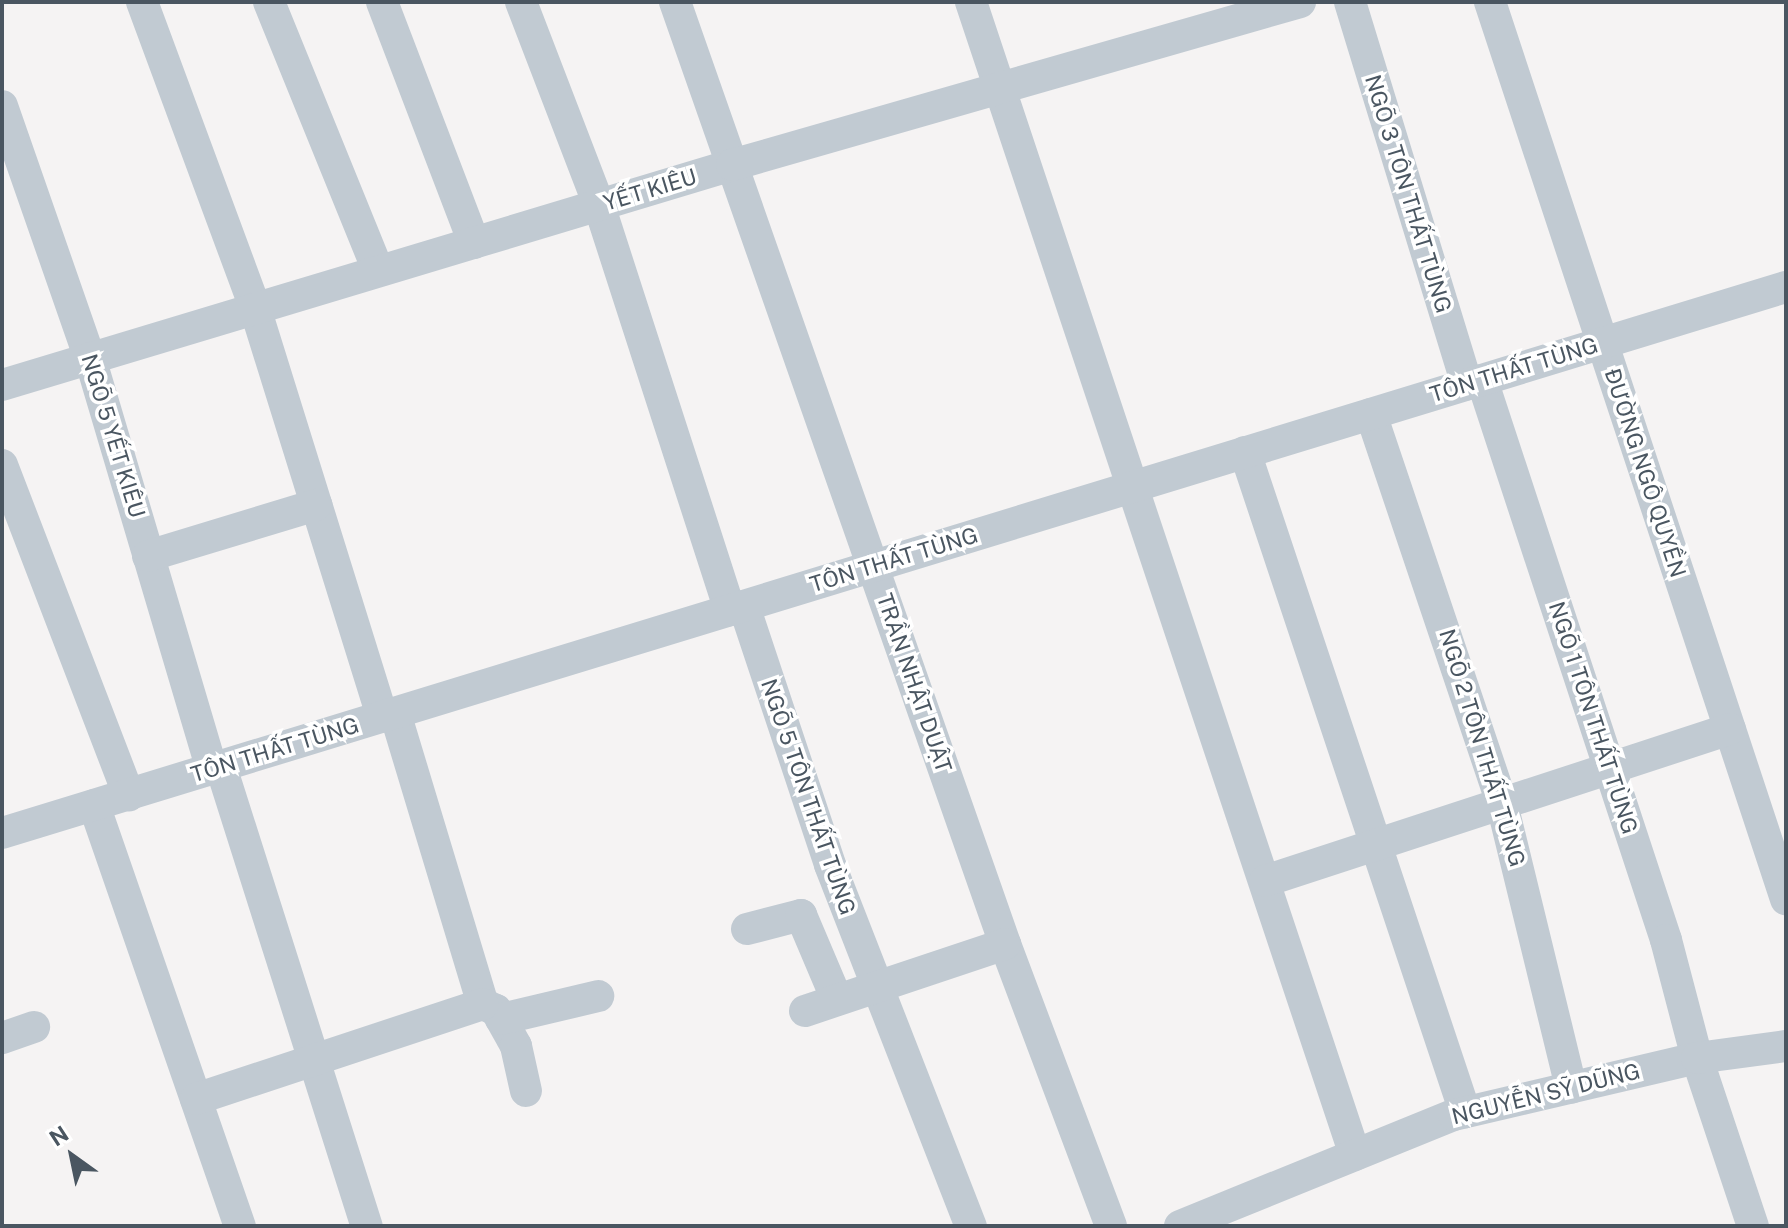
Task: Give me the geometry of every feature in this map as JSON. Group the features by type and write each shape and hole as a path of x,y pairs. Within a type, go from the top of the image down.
{"street":[{"path":"142,2 255,308 316,505 492,1011 516,1046 526,1091"},
{"path":"269,2 378,271"},
{"path":"382,2 474,243"},
{"name":"NGÕ 5 TÔN THẤT TÙNG","path":"521,2 599,205 737,608 876,987 971,1226"},
{"name":"TRẦN NHẬT DUẬT","path":"675,2 1005,944 1111,1226"},
{"path":"971,2 1135,486 1355,1155"},
{"name":"YẾT KIÊU","path":"2,385 732,165 1300,2"},
{"name":"NGÕ 3 TÔN THẤT TÙNG","path":"1350,2 1474,382"},
{"name":"ĐƯỜNG NGÔ QUYỀN","path":"1490,2 1786,899"},
{"name":"NGÕ 5 YẾT KIÊU","path":"2,106 90,358 148,556 367,1226"},
{"name":"TÔN THẤT TÙNG","path":"2,833 1786,287"},
{"name":"NGÕ 1 TÔN THẤT TÙNG","path":"1474,382 1666,940 1697,1058"},
{"name":"NGÕ 2 TÔN THẤT TÙNG","path":"1371,414 1502,804 1571,1088"},
{"path":"1245,452 1465,1112"},
{"path":"2,465 129,795"},
{"path":"148,556 316,505"},
{"path":"1265,881 1730,729"},
{"path":"94,805 240,1226"},
{"path":"747,929 801,915 837,1000"},
{"path":"805,1011 1005,944"},
{"path":"196,1099 314,1061 492,1011 598,996"},
{"path":"2,1038 34,1027"},
{"name":"NGUYỄN SỸ DŨNG","path":"1180,1226 1465,1112 1697,1058 1786,1046"},
{"path":"1697,1058 1753,1226"}]}
